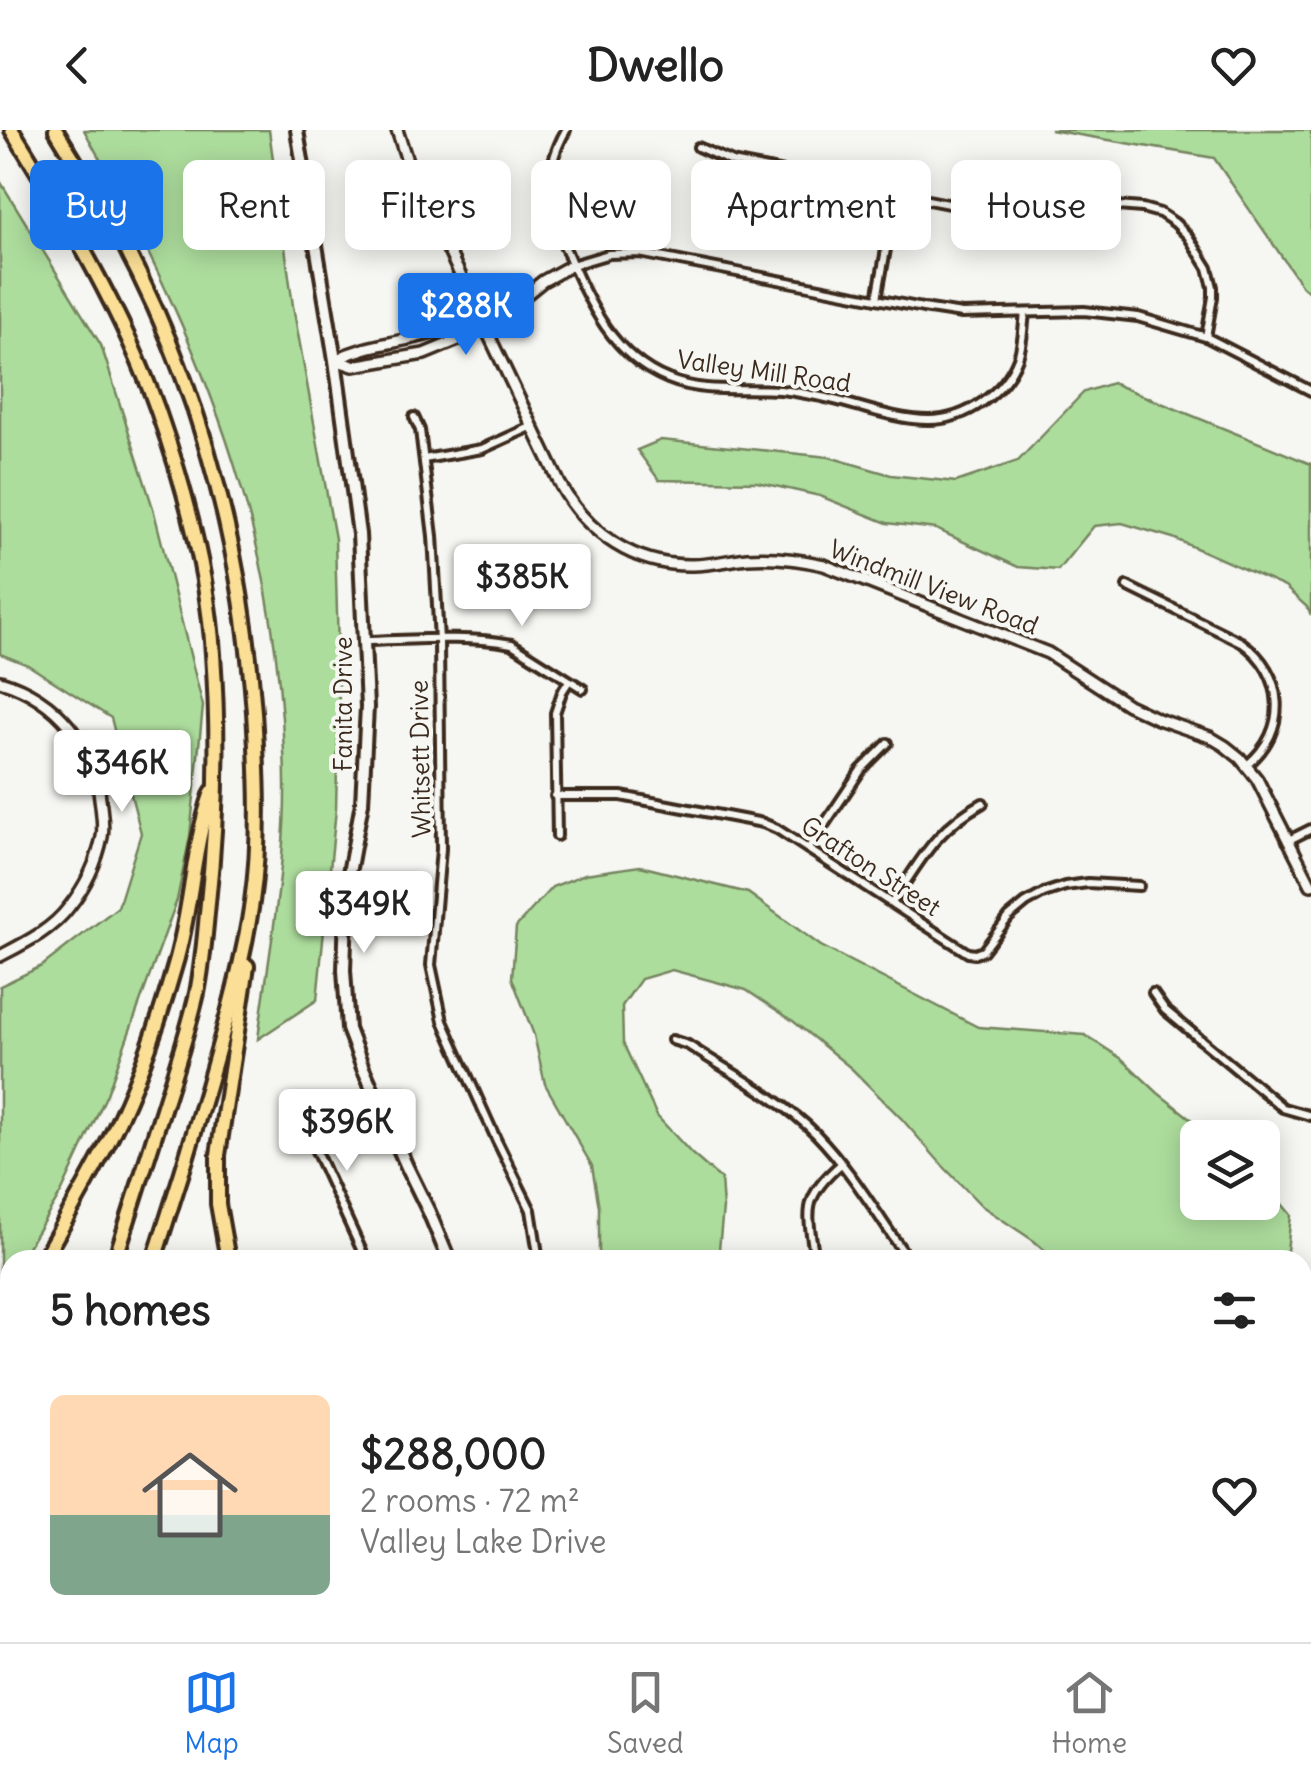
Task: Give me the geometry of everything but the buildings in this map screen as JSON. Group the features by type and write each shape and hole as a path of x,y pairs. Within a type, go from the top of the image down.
{"highway":[{"path":"12,130 94,270 158,410 201,568 213,651 217,776 213,862 197,991 118,1250"},
{"path":"56,130 122,241 191,398 216,476 234,553 250,655 256,749 256,868 245,988 218,1155 218,1204 226,1250"},
{"path":"49,1250 104,1150 160,1016 190,902 205,810 217,776"},
{"path":"160,1250 233,1000 252,904"}],"main road":[{"name":"Fanita Drive","path":"297,130 359,534 367,707 362,802 347,884 344,970 348,1028 362,1068 445,1250"}],"street":[{"name":"Windmill View Road","path":"397,130 410,170 573,506 599,533 631,553 679,565 767,558 824,565 1048,652 1128,706 1210,738 1232,751 1258,780 1311,885"},
{"name":"Valley Mill Road","path":"566,130 551,166 551,217 610,336 626,354 658,375 707,389 781,390 902,416 928,420 949,417 970,409 1001,386 1018,360 1025,313"},
{"path":"698,147 727,160"},
{"path":"931,201 964,207 1093,204 1160,213 1188,236 1208,268 1214,297 1206,337"},
{"path":"877,299 886,250"},
{"path":"335,360 353,366 424,354 470,336 543,281 572,265 609,254 648,254 962,314 1121,314 1206,337 1311,390"},
{"path":"335,360 356,349 462,324 484,323"},
{"name":"Whitsett Drive","path":"414,417 420,430 433,536 439,640 441,848 431,965 443,1021 531,1210 537,1250"},
{"path":"424,459 482,450 533,426"},
{"path":"1127,586 1241,642 1267,668 1276,694 1276,721 1266,746 1247,765"},
{"path":"364,641 512,644 584,689"},
{"path":"557,836 554,713 570,680"},
{"path":"0,681 34,694 59,713 90,756 100,792 102,836 85,884 68,909 38,935 0,956"},
{"path":"808,849 861,770 888,743"},
{"name":"Grafton Street","path":"555,796 621,796 764,824 974,954 983,950 1017,910 1044,893 1088,884 1138,886"},
{"path":"892,903 944,829 982,803"},
{"path":"1287,840 1311,830"},
{"path":"1153,993 1165,1010 1283,1108 1311,1116"},
{"path":"672,1040 688,1045 791,1112 816,1134 902,1250"},
{"path":"292,1116 305,1126 361,1250"},
{"path":"813,1250 810,1208 820,1184 840,1164"}],"green space":[{"path":"84,130 269,130 273,160 183,160 183,250 285,250 335,539 339,687 336,809 317,1000 258,1039 278,896 285,788 279,685 264,583 226,437 147,250 163,250 163,160 100,160"},
{"path":"1050,130 1311,130 1311,294 1214,158"},
{"path":"0,181 30,230 30,250 42,250 101,345 153,508 203,706 190,836 177,900 107,1094 61,1193 26,1250 0,1250 0,986 42,966 118,907 141,833 111,718 28,665 0,654"},
{"path":"1112,383 1311,464 1311,615 1285,587 1173,538 1122,523 1094,526 1058,570 1018,567 936,529 887,523 820,496 757,482 659,480 637,450 661,440 829,457 891,475 956,482 1018,461 1084,392"},
{"path":"640,866 748,893 821,946 978,1027 1085,1035 1122,1059 1192,1120 1180,1120 1180,1220 1280,1220 1280,1202 1291,1215 1287,1250 1044,1250 982,1206 852,1069 793,1021 746,990 672,970 641,979 622,1006 623,1043 657,1116 721,1179 719,1250 599,1250 599,1207 592,1166 545,1084 534,1035 512,978 516,927 552,887 585,874"}]}
